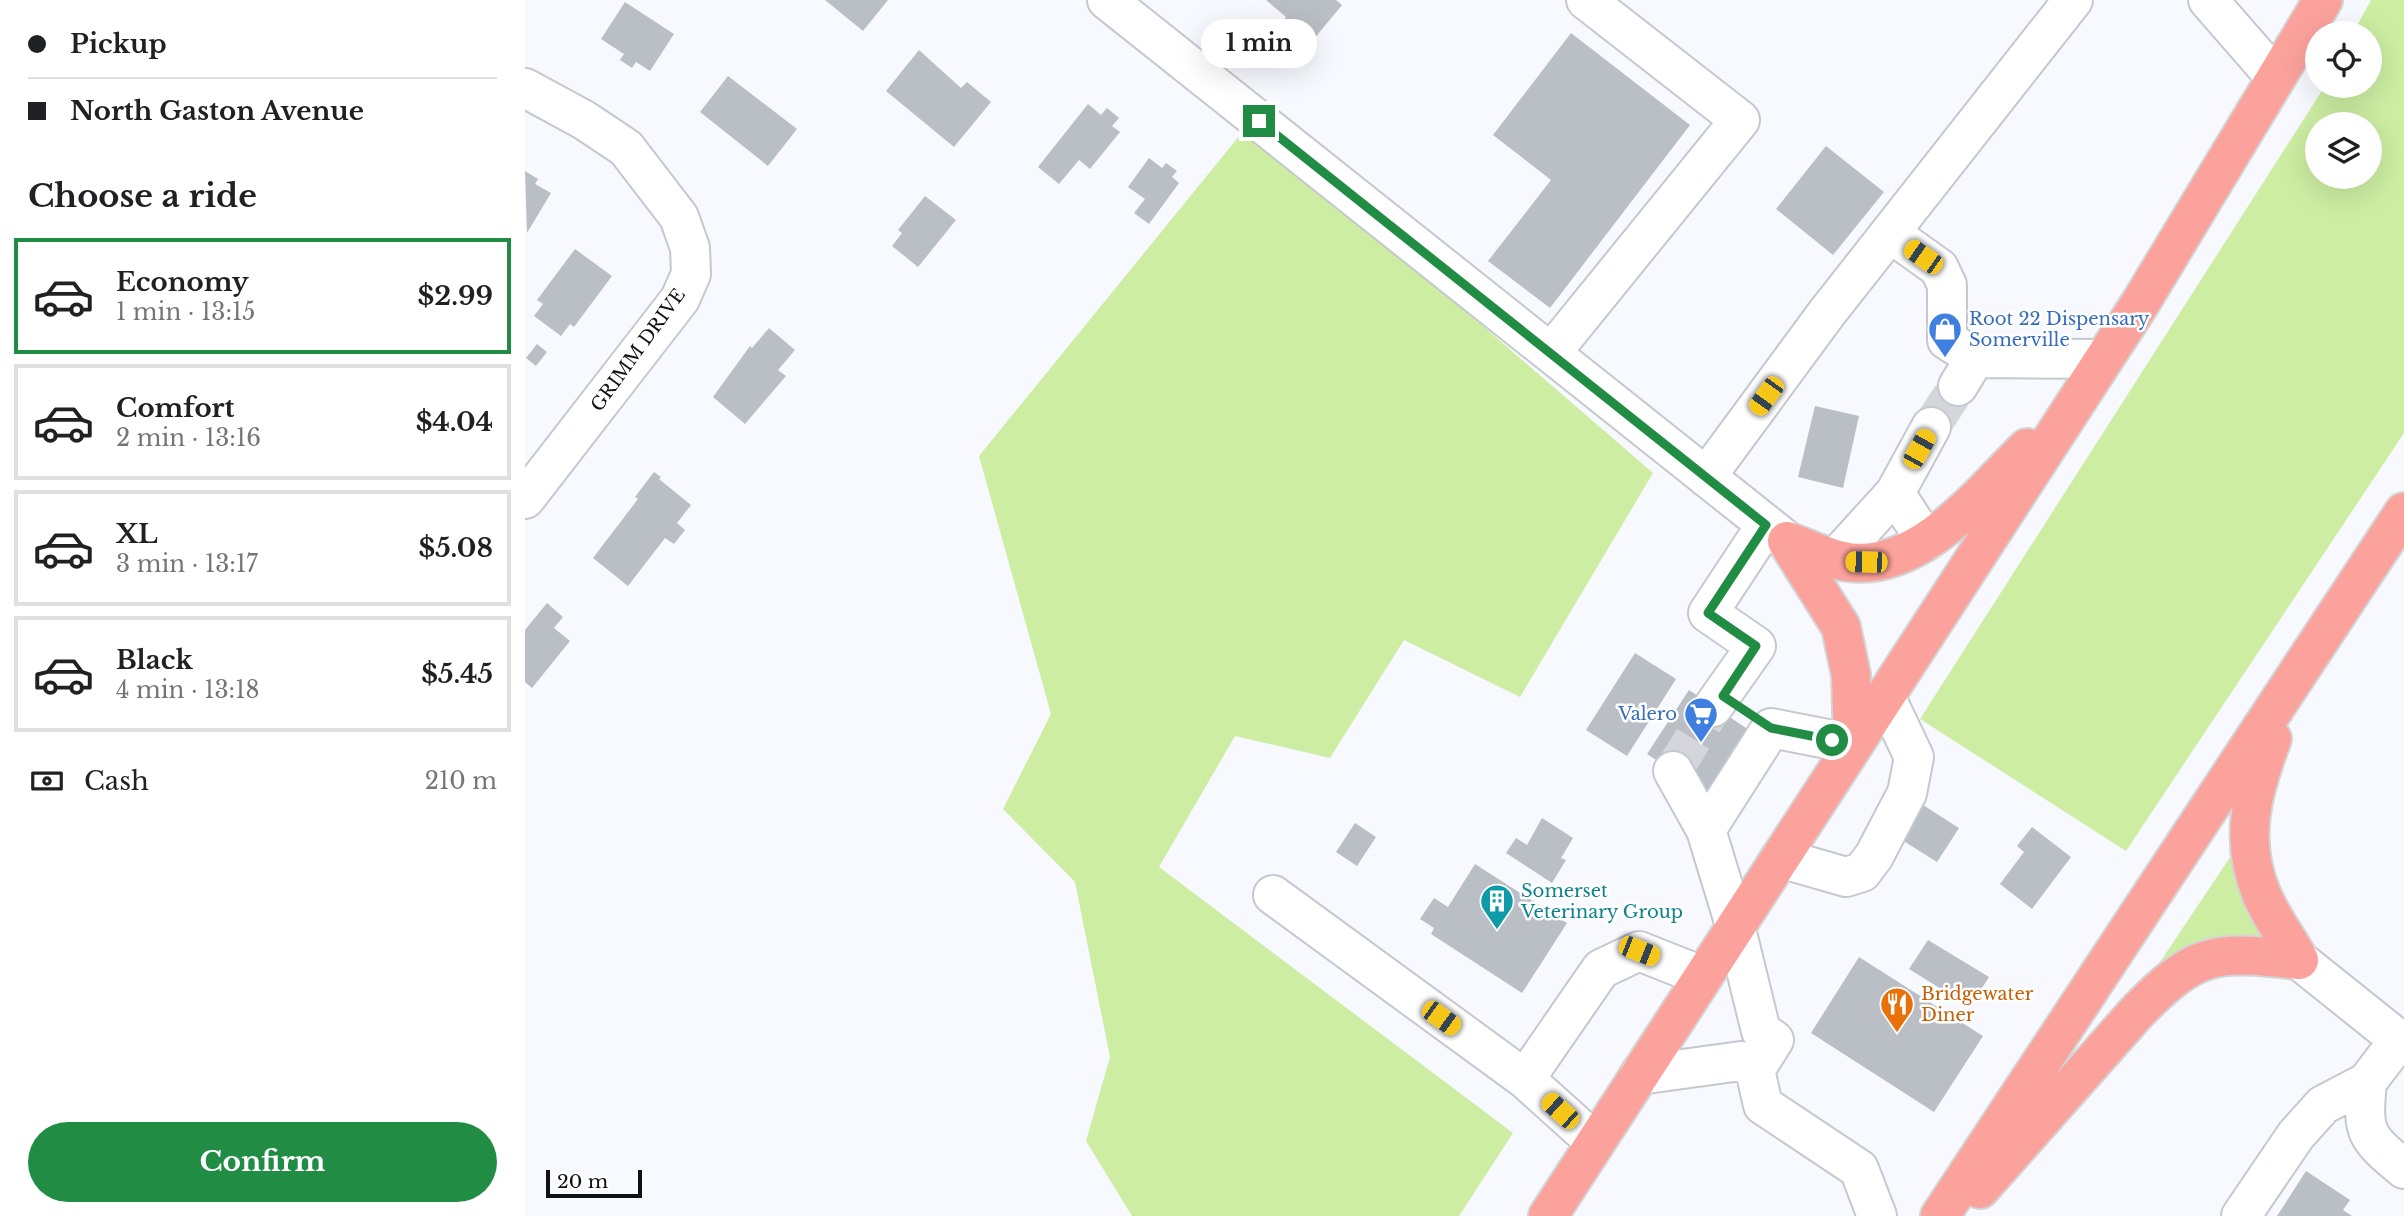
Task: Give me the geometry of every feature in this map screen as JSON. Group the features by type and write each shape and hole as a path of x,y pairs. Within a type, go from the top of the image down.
{"highway":[{"path":"1548,1216 2077,400 2323,0"},
{"path":"1777,533 1835,559 1866,562 1910,552 1951,522 2077,400"},
{"path":"1940,1216 2404,512"},
{"path":"1777,533 1841,627 1851,675 1853,744"},
{"path":"2293,683 2256,780 2248,835 2249,853 2262,896 2299,960"},
{"path":"1955,1216 2136,1013 2162,986 2185,968 2213,957 2232,954 2299,960"}],"street":[{"path":"1551,353 1740,120 1586,0"},
{"path":"1706,477 1826,314 2073,0"},
{"path":"2208,0 2276,78"},
{"path":"1131,7 1551,353 1777,533 1708,613 1756,646 1718,701 1771,728 1853,744"},
{"name":"GRIMM DRIVE","path":"525,88 584,120 626,148 679,217 690,248 691,274 680,299 525,499"},
{"path":"1890,233 1939,268 1947,285 1947,340 1966,372 2103,359"},
{"path":"1835,559 1895,493 1931,427"},
{"path":"1895,493 1926,541"},
{"path":"1780,858 1846,877 1862,872 1874,856 1907,793 1914,757 1885,696"},
{"path":"1706,830 1771,728"},
{"path":"1673,771 1706,830 1735,925 1761,1031 1764,1055 1763,1105 1860,1169 1877,1216"},
{"path":"1273,895 1525,1079 1595,1142"},
{"path":"1525,1079 1601,968 1639,951 1702,976"},
{"path":"2241,1216 2296,1135 2323,1105 2367,1082 2402,1042 2299,960"},
{"path":"1639,1075 1741,1061 1764,1055"},
{"path":"2367,1082 2364,1110 2368,1134 2372,1142 2404,1169"}],"green space":[{"path":"2371,0 2404,0 2404,433 2126,851 1920,719 2305,117 2305,189 2382,189 2382,112 2308,112 2317,98 2382,98 2382,21 2360,21"},
{"path":"1249,124 1653,473 1520,697 1404,640 1330,758 1235,736 1159,867 1513,1133 1459,1216 1132,1216 1086,1141 1110,1057 1075,882 1003,809 1051,714 979,456"},
{"path":"2231,856 2263,937 2219,940 2191,948 2154,971"}],"building":[{"path":"825,0 888,0 863,31"},
{"path":"1266,0 1336,0 1342,5 1304,51 1277,28 1286,17"},
{"path":"625,2 674,34 650,71 636,62 632,68 620,60 624,54 601,39"},
{"path":"1571,33 1690,125 1550,308 1488,261 1551,180 1493,135"},
{"path":"919,50 961,88 967,82 991,102 954,147 886,91"},
{"path":"728,76 797,129 768,166 700,112"},
{"path":"1088,104 1101,115 1107,108 1119,118 1112,126 1120,132 1090,169 1079,160 1059,184 1038,167"},
{"path":"1826,146 1884,192 1833,255 1776,209"},
{"path":"1149,158 1162,168 1166,163 1177,171 1172,177 1179,183 1149,224 1134,213 1145,199 1128,187"},
{"path":"525,171 538,179 535,184 551,193 527,233"},
{"path":"925,196 956,220 918,267 892,246 902,233 898,230"},
{"path":"575,249 612,276 574,327 570,324 561,336 534,316 543,304 537,300"},
{"path":"769,328 795,350 778,370 786,376 745,424 713,397 750,346 752,348"},
{"path":"537,344 547,352 536,366 526,358"},
{"path":"1815,406 1859,416 1843,488 1798,477"},
{"path":"654,472 691,505 677,523 685,530 674,544 665,538 628,586 593,558 638,499 635,497"},
{"path":"547,603 563,617 554,628 570,641 532,688 525,682 525,630"},
{"path":"1635,653 1676,679 1627,756 1586,730"},
{"name":"Valero","path":"1689,690 1755,734 1714,798 1647,754"},
{"path":"1923,805 1959,828 1937,862 1902,840"},
{"path":"1542,818 1573,838 1561,858 1566,860 1552,883 1506,853 1516,838 1527,845"},
{"path":"1355,823 1376,837 1357,866 1336,852"},
{"path":"2032,827 2071,857 2032,909 2000,884 2024,852 2017,846"},
{"name":"Somerset Veterinary Group","path":"1475,864 1567,923 1522,993 1431,934 1434,928 1420,919 1434,898 1448,907"},
{"path":"1928,940 1989,977 1970,1007 1909,969"},
{"name":"Bridgewater Diner","path":"1859,957 1983,1036 1934,1112 1811,1033"},
{"path":"2306,1171 2350,1200 2343,1210 2352,1216 2277,1216"}],"tunnel":[{"path":"1931,427 1958,386"},
{"path":"1673,771 1713,707"}],"place":[{"name":"Root 22 Dispensary Somerville","path":"1945,359"},
{"name":"Valero","path":"1701,744"},
{"name":"Somerset Veterinary Group","path":"1497,931"},
{"name":"Bridgewater Diner","path":"1897,1034"}],"route":[{"path":"1259,121 1766,525 1708,613 1756,646 1723,696 1771,728 1832,740"}]}
